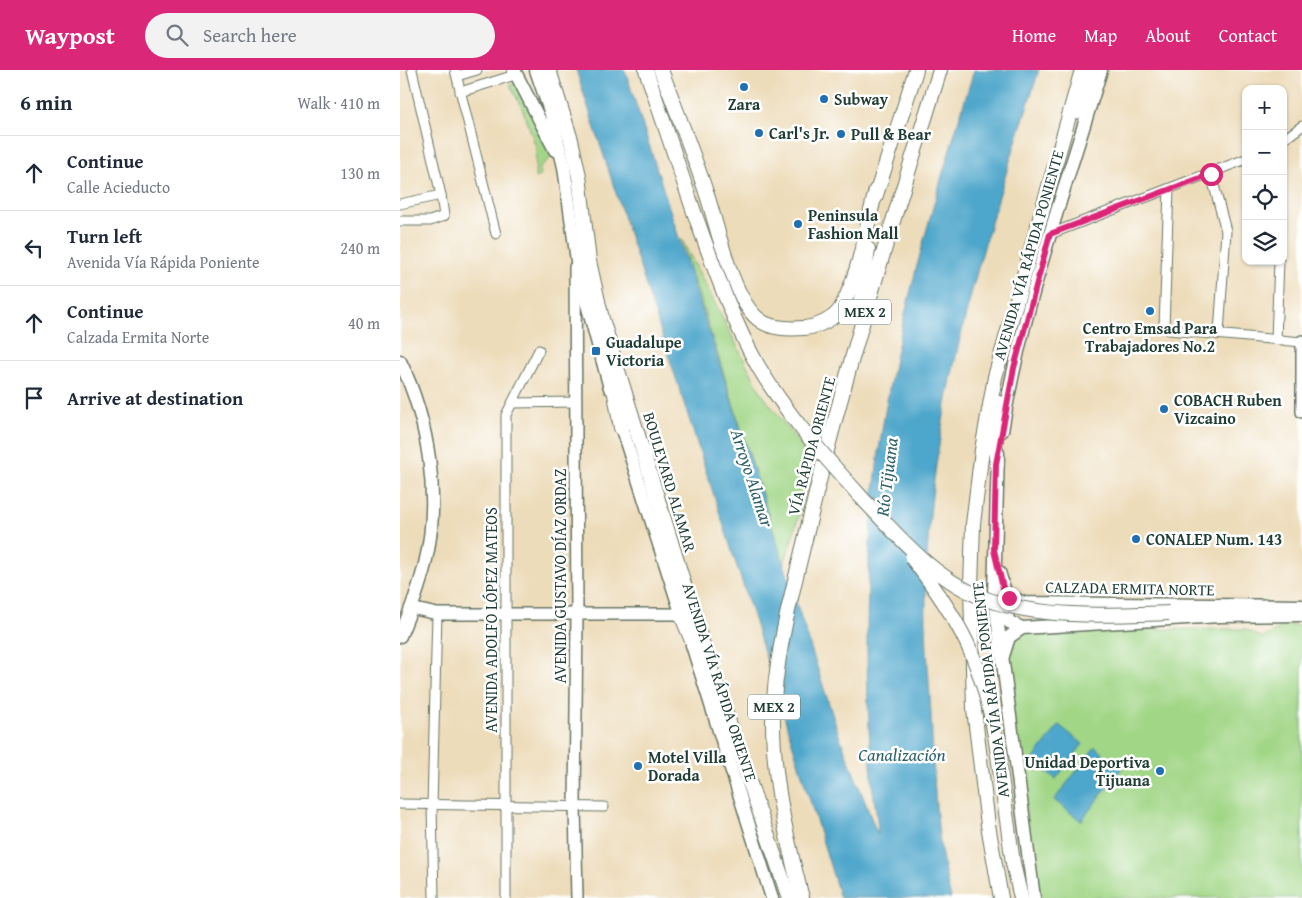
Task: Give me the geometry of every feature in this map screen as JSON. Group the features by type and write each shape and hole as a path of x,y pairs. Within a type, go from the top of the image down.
{"highway":[{"name":"BOULEVARD ALAMAR","path":"550,70 577,167 589,261 602,319 730,730 789,897"},
{"path":"646,70 694,212 735,319 758,366 799,425 873,510 938,592 959,625 990,703 1013,862 1021,898"},
{"path":"661,70 685,166 694,212"},
{"path":"661,70 707,195 735,282 746,305 757,319 785,329 810,328 830,319 841,308 854,275 876,190 916,70"},
{"name":"VÍA RÁPIDA ORIENTE","path":"802,898 792,859 777,777 773,721 777,666 819,479 856,343 940,70"},
{"name":"AVENIDA VÍA RÁPIDA PONIENTE","path":"1001,898 988,825 974,709 970,586 973,524 982,450 1004,340 1082,70"},
{"path":"1055,159 1094,70"},
{"path":"856,343 876,190"},
{"path":"579,275 602,319 621,428"},
{"path":"996,464 995,447 1005,360 1004,340"},
{"path":"873,510 934,569 966,590 987,600 1040,612 1200,612 1220,606"},
{"path":"681,614 730,730"}],"main road":[{"name":"AVENIDA VÍA RÁPIDA ORIENTE","path":"536,70 551,114 564,167 574,253 579,275 621,428 772,898"},
{"name":"AVENIDA VÍA RÁPIDA PONIENTE","path":"1034,898 994,595 996,464 1014,368 1050,234 1100,70"},
{"path":"514,73 564,167"},
{"path":"400,361 418,408 430,477 430,538 424,570 412,608 400,636"},
{"name":"CALZADA ERMITA NORTE","path":"994,550 1004,592 1009,598 1024,602 1302,606"},
{"path":"1002,661 1009,637 1022,628 1010,622 1006,613 1013,606 1024,602"},
{"name":"CALZADA ERMITA NORTE","path":"1022,628 1220,616 1302,615"}],"street":[{"path":"400,220 430,221 442,219 444,213 412,70"},
{"path":"477,70 456,73 496,234"},
{"path":"460,92 514,73"},
{"path":"1287,137 1302,126"},
{"path":"1050,234 1242,161"},
{"path":"1211,174 1226,231 1219,333"},
{"path":"1169,189 1163,325 1169,330 1302,341 1302,412"},
{"path":"400,204 441,195"},
{"name":"AVENIDA GUSTAVO DÍAZ ORDAZ","path":"574,253 577,615 575,805 578,898"},
{"path":"1276,339 1279,265"},
{"name":"AVENIDA ADOLFO LÓPEZ MATEOS","path":"506,898 505,806 508,615 506,414 539,350"},
{"path":"513,403 576,402"},
{"path":"412,608 437,614 681,614"},
{"path":"434,898 432,806 437,614"},
{"path":"400,804 432,806 575,805 604,807"}],"green space":[{"path":"516,83 552,156 540,167 540,176 535,178 536,147 523,110 510,85"},
{"path":"681,238 762,394 815,464 784,564"},
{"name":"Unidad Deportiva Tijuana","path":"1286,625 1302,626 1302,898 1038,898 1005,660 1014,633 1021,630 1245,629 1263,638"}],"water":[{"path":"576,70 625,70 839,735 878,835 868,717 868,590 871,526 877,468 885,410 896,353 924,239 974,70 1039,70 1008,166 967,311 945,409 930,511 926,581 927,656 938,829 951,898 840,898 752,613"},
{"path":"1059,725 1083,744 1056,779 1032,761"},
{"path":"1095,747 1122,768 1081,821 1054,800"}],"place":[{"name":"Zara","path":"744,87"},
{"name":"Subway","path":"824,99"},
{"name":"Carl's Jr.","path":"759,133"},
{"name":"Pull & Bear","path":"841,134"},
{"name":"Peninsula Fashion Mall","path":"798,224"},
{"name":"Centro Emsad Para Trabajadores No.2","path":"1150,311"},
{"name":"Guadalupe Victoria","path":"596,351"},
{"name":"COBACH Ruben Vizcaino","path":"1164,409"},
{"name":"CONALEP Num. 143","path":"1136,539"},
{"name":"Motel Villa Dorada","path":"638,766"},
{"name":"Unidad Deportiva Tijuana","path":"1160,771"}],"route":[{"path":"1009,598 1004,592 994,550 996,464 1014,368 1050,234 1066,226 1211,174"}],"water label":[{"name":"Río Tijuana","path":"887,477"},
{"name":"Arroyo Alamar","path":"752,478"},
{"name":"Canalización","path":"902,755"}]}
